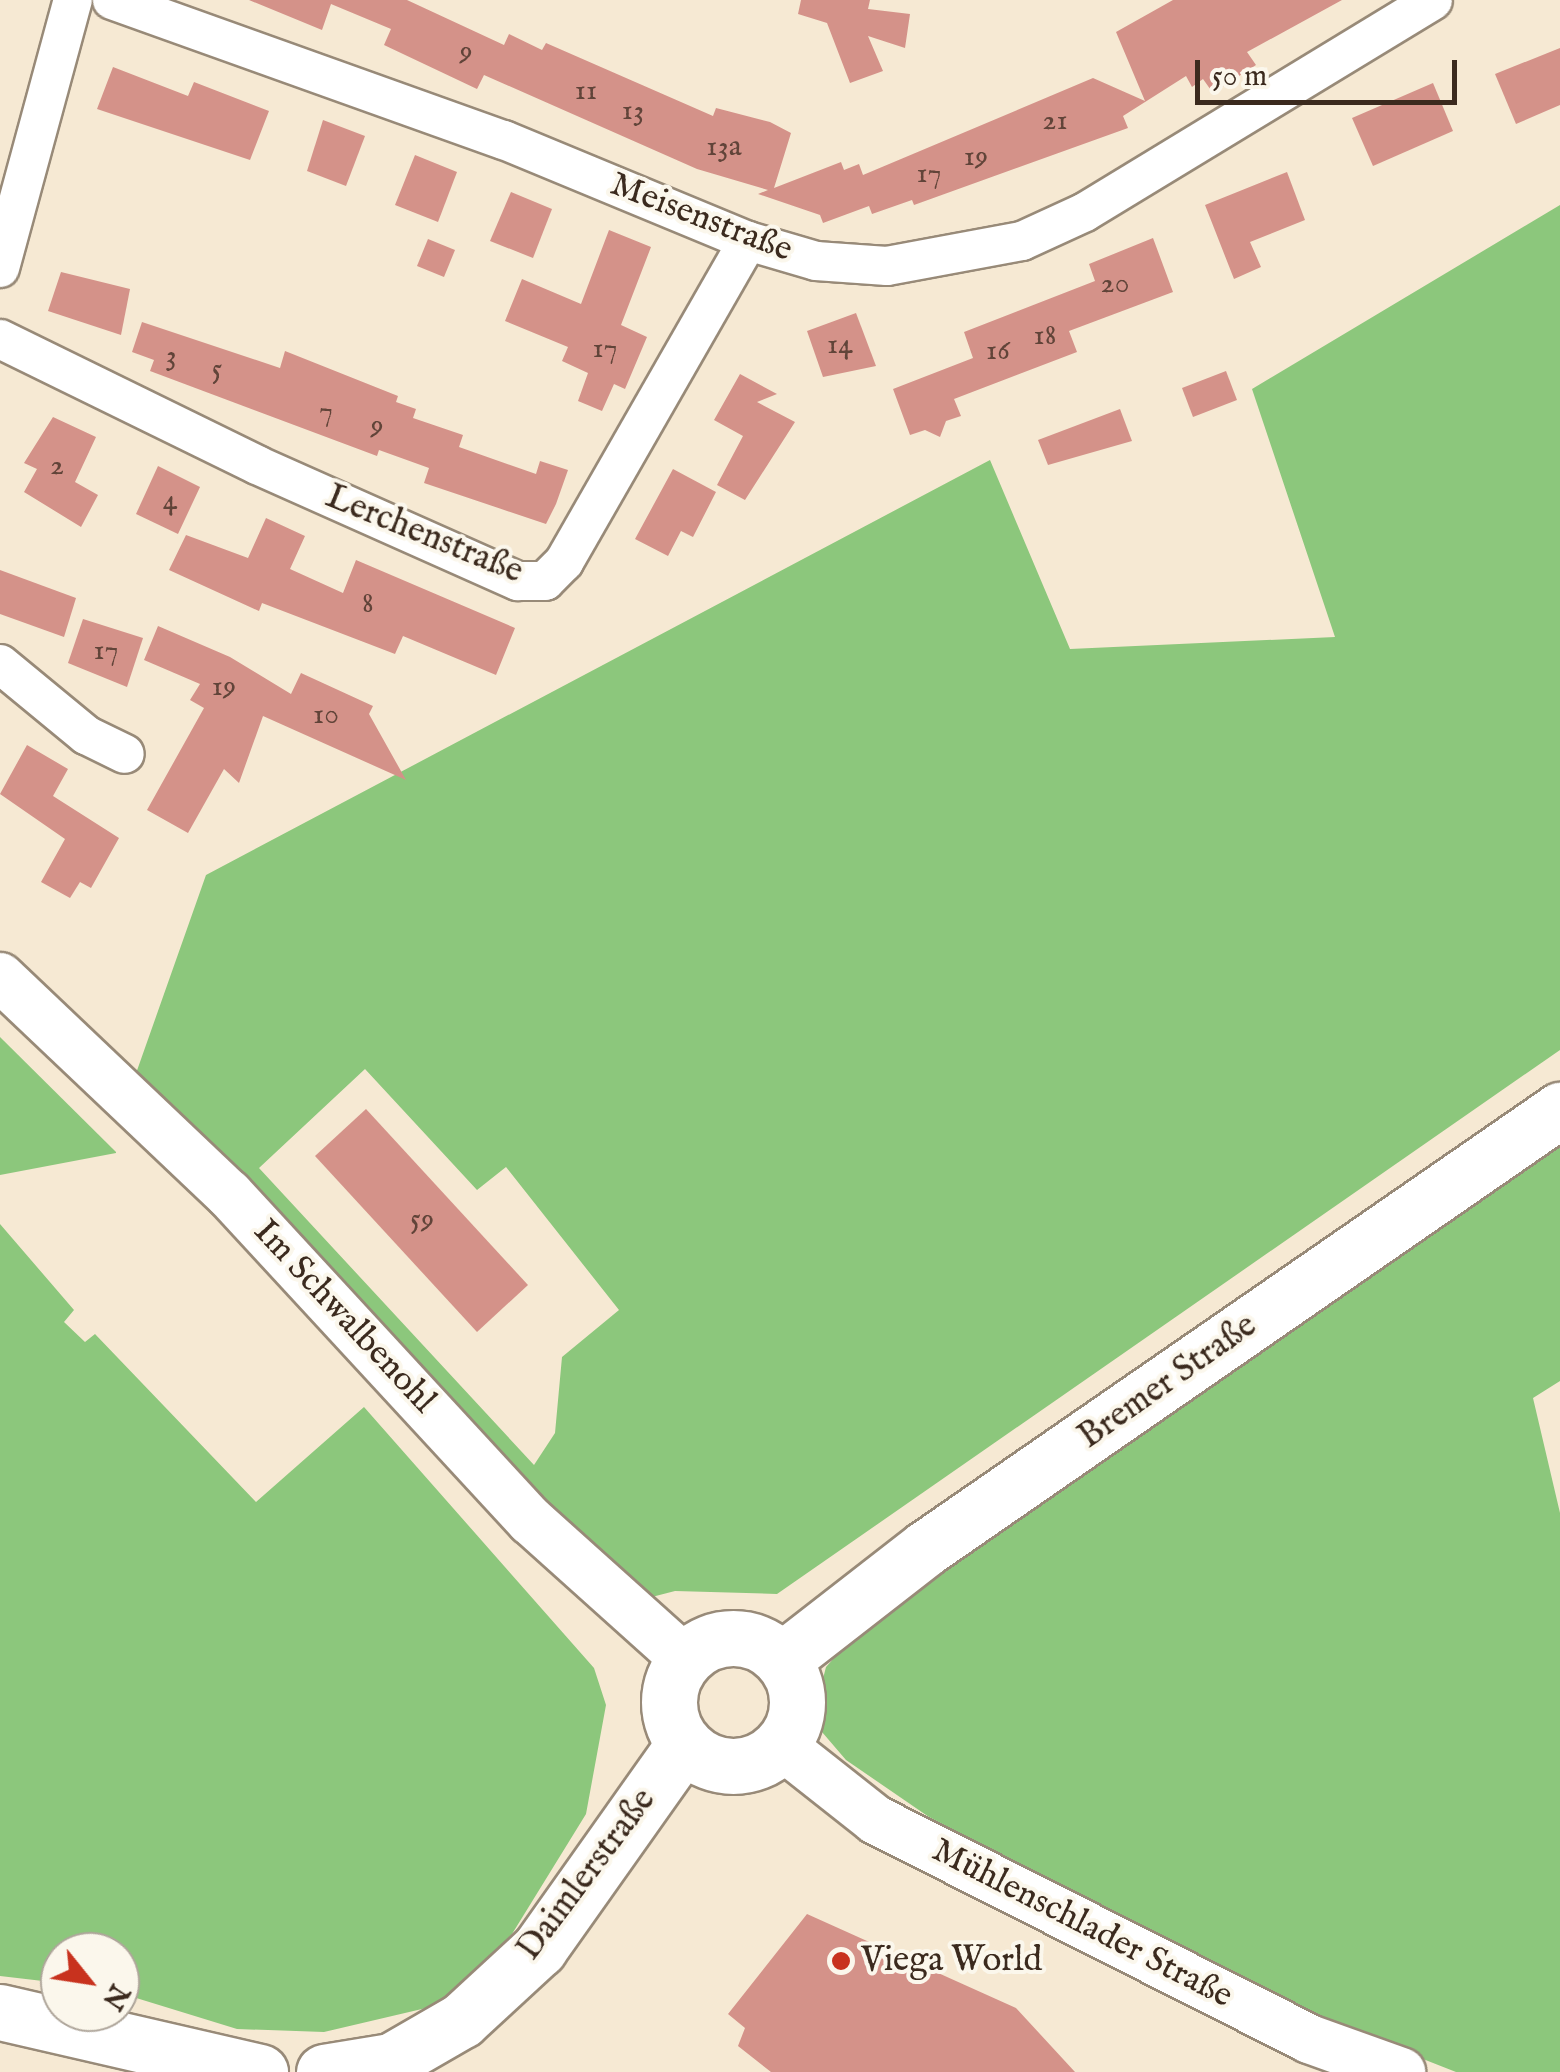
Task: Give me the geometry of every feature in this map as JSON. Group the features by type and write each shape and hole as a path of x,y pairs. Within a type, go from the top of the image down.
{"main road":[{"name":"Bremer Straße","path":"782,1660 926,1548 1560,1110"},
{"path":"744,1639 782,1660 797,1696 780,1746 739,1766 709,1762 684,1744 669,1711 675,1675 685,1659 702,1646 744,1639"},
{"name":"Daimlerstraße","path":"324,2072 391,2062 462,2020 539,1948 684,1744"},
{"path":"0,2012 260,2072"}],"street":[{"path":"0,268 72,0"},
{"name":"Meisenstraße","path":"112,0 504,140 748,241 816,261 887,266 1022,241 1086,212 1433,0"},
{"name":"Lerchenstraße","path":"0,338 292,481 518,581 545,581 564,562 748,241"},
{"path":"0,664 86,735 125,754"},
{"name":"Im Schwalbenohl","path":"0,977 242,1208 531,1521 685,1659"},
{"name":"Mühlenschlader Straße","path":"780,1746 876,1820 1309,2039 1401,2072"}],"green space":[{"path":"1560,205 1560,1050 777,1594 675,1591 644,1599 549,1514 305,1241 134,1079 206,875 990,460 1070,649 1335,637 1252,389","holes":["365,1069 477,1190 506,1167 619,1310 562,1357 555,1433 534,1465 259,1168"]},
{"path":"0,1037 116,1152 116,1153 0,1175"},
{"path":"1560,1144 1560,1381 1533,1398 1560,1513 1560,2072 1456,2072 1311,2015 929,1817 846,1760 822,1732 818,1698 826,1667 890,1596"},
{"path":"0,1224 74,1310 64,1322 85,1342 95,1334 256,1502 364,1407 594,1668 606,1705 586,1814 512,1934 439,2005 324,2032 237,2029 140,1999 140,1932 40,1932 40,1981 0,1976"}],"building":[{"path":"249,0 407,0 504,45 509,34 542,50 546,43 713,116 716,108 770,122 791,133 774,188 841,162 844,170 859,164 863,175 1093,78 1145,101 1116,32 1173,0 1342,0 1247,52 1256,65 1213,93 1203,79 1192,87 1186,76 1123,116 1128,128 914,205 912,200 872,214 869,206 823,223 820,215 758,194 768,190 697,169 484,75 477,89 384,45 391,29 331,4 322,30"},
{"path":"801,0 870,0 868,9 910,14 905,48 868,36 883,71 850,83 827,23 798,14"},
{"path":"1560,48 1560,105 1516,124 1495,74"},
{"path":"113,67 188,96 194,82 269,111 250,160 97,109"},
{"path":"1433,83 1453,131 1373,166 1352,118"},
{"path":"323,120 365,136 346,186 307,171"},
{"path":"415,155 457,172 438,222 395,205"},
{"path":"1287,172 1305,220 1250,242 1261,267 1234,279 1205,205"},
{"path":"511,192 552,209 533,258 490,241"},
{"path":"609,230 651,247 621,325 647,337 625,389 614,384 602,411 578,401 588,373 562,361 568,347 505,321 522,279 581,304"},
{"path":"1153,238 1173,292 1069,331 1077,352 954,399 961,416 946,421 940,437 925,430 910,435 893,389 973,358 964,332 1095,281 1089,264"},
{"path":"428,239 455,250 444,277 417,266"},
{"path":"61,272 130,289 121,335 48,311"},
{"path":"856,313 876,366 823,377 807,331"},
{"path":"142,322 280,368 285,351 398,396 396,402 416,409 413,418 463,435 459,447 536,474 540,461 568,470 556,504 546,524 424,483 429,468 379,450 377,456 150,371 154,360 132,352"},
{"path":"1226,371 1237,400 1193,417 1182,388"},
{"path":"740,374 777,394 757,402 795,422 745,500 717,485 743,436 714,420"},
{"path":"1120,409 1132,441 1048,465 1038,440"},
{"path":"53,417 96,437 75,482 98,495 81,527 24,492 37,469 24,463"},
{"path":"158,466 200,487 178,534 136,514"},
{"path":"673,469 716,492 693,537 681,531 668,556 635,539"},
{"path":"266,518 305,536 290,569 343,593 356,560 515,628 496,675 403,636 395,654 262,603 259,611 169,570 186,535 248,558"},
{"path":"0,570 76,598 64,637 0,614"},
{"path":"83,619 143,638 127,687 68,663"},
{"path":"158,626 230,657 291,694 301,673 373,706 369,714 406,780 263,716 239,783 224,769 188,833 147,810 204,708 190,700 200,684 144,660"},
{"path":"27,745 68,769 53,796 119,838 91,888 80,882 70,898 41,882 65,839 0,794"},
{"path":"366,1109 528,1285 477,1332 315,1156"},
{"name":"Viega World","path":"807,1914 1016,2008 1075,2072 771,2072 738,2046 745,2028 728,2014"}],"place":[{"name":"Viega World","path":"841,1961"}]}
